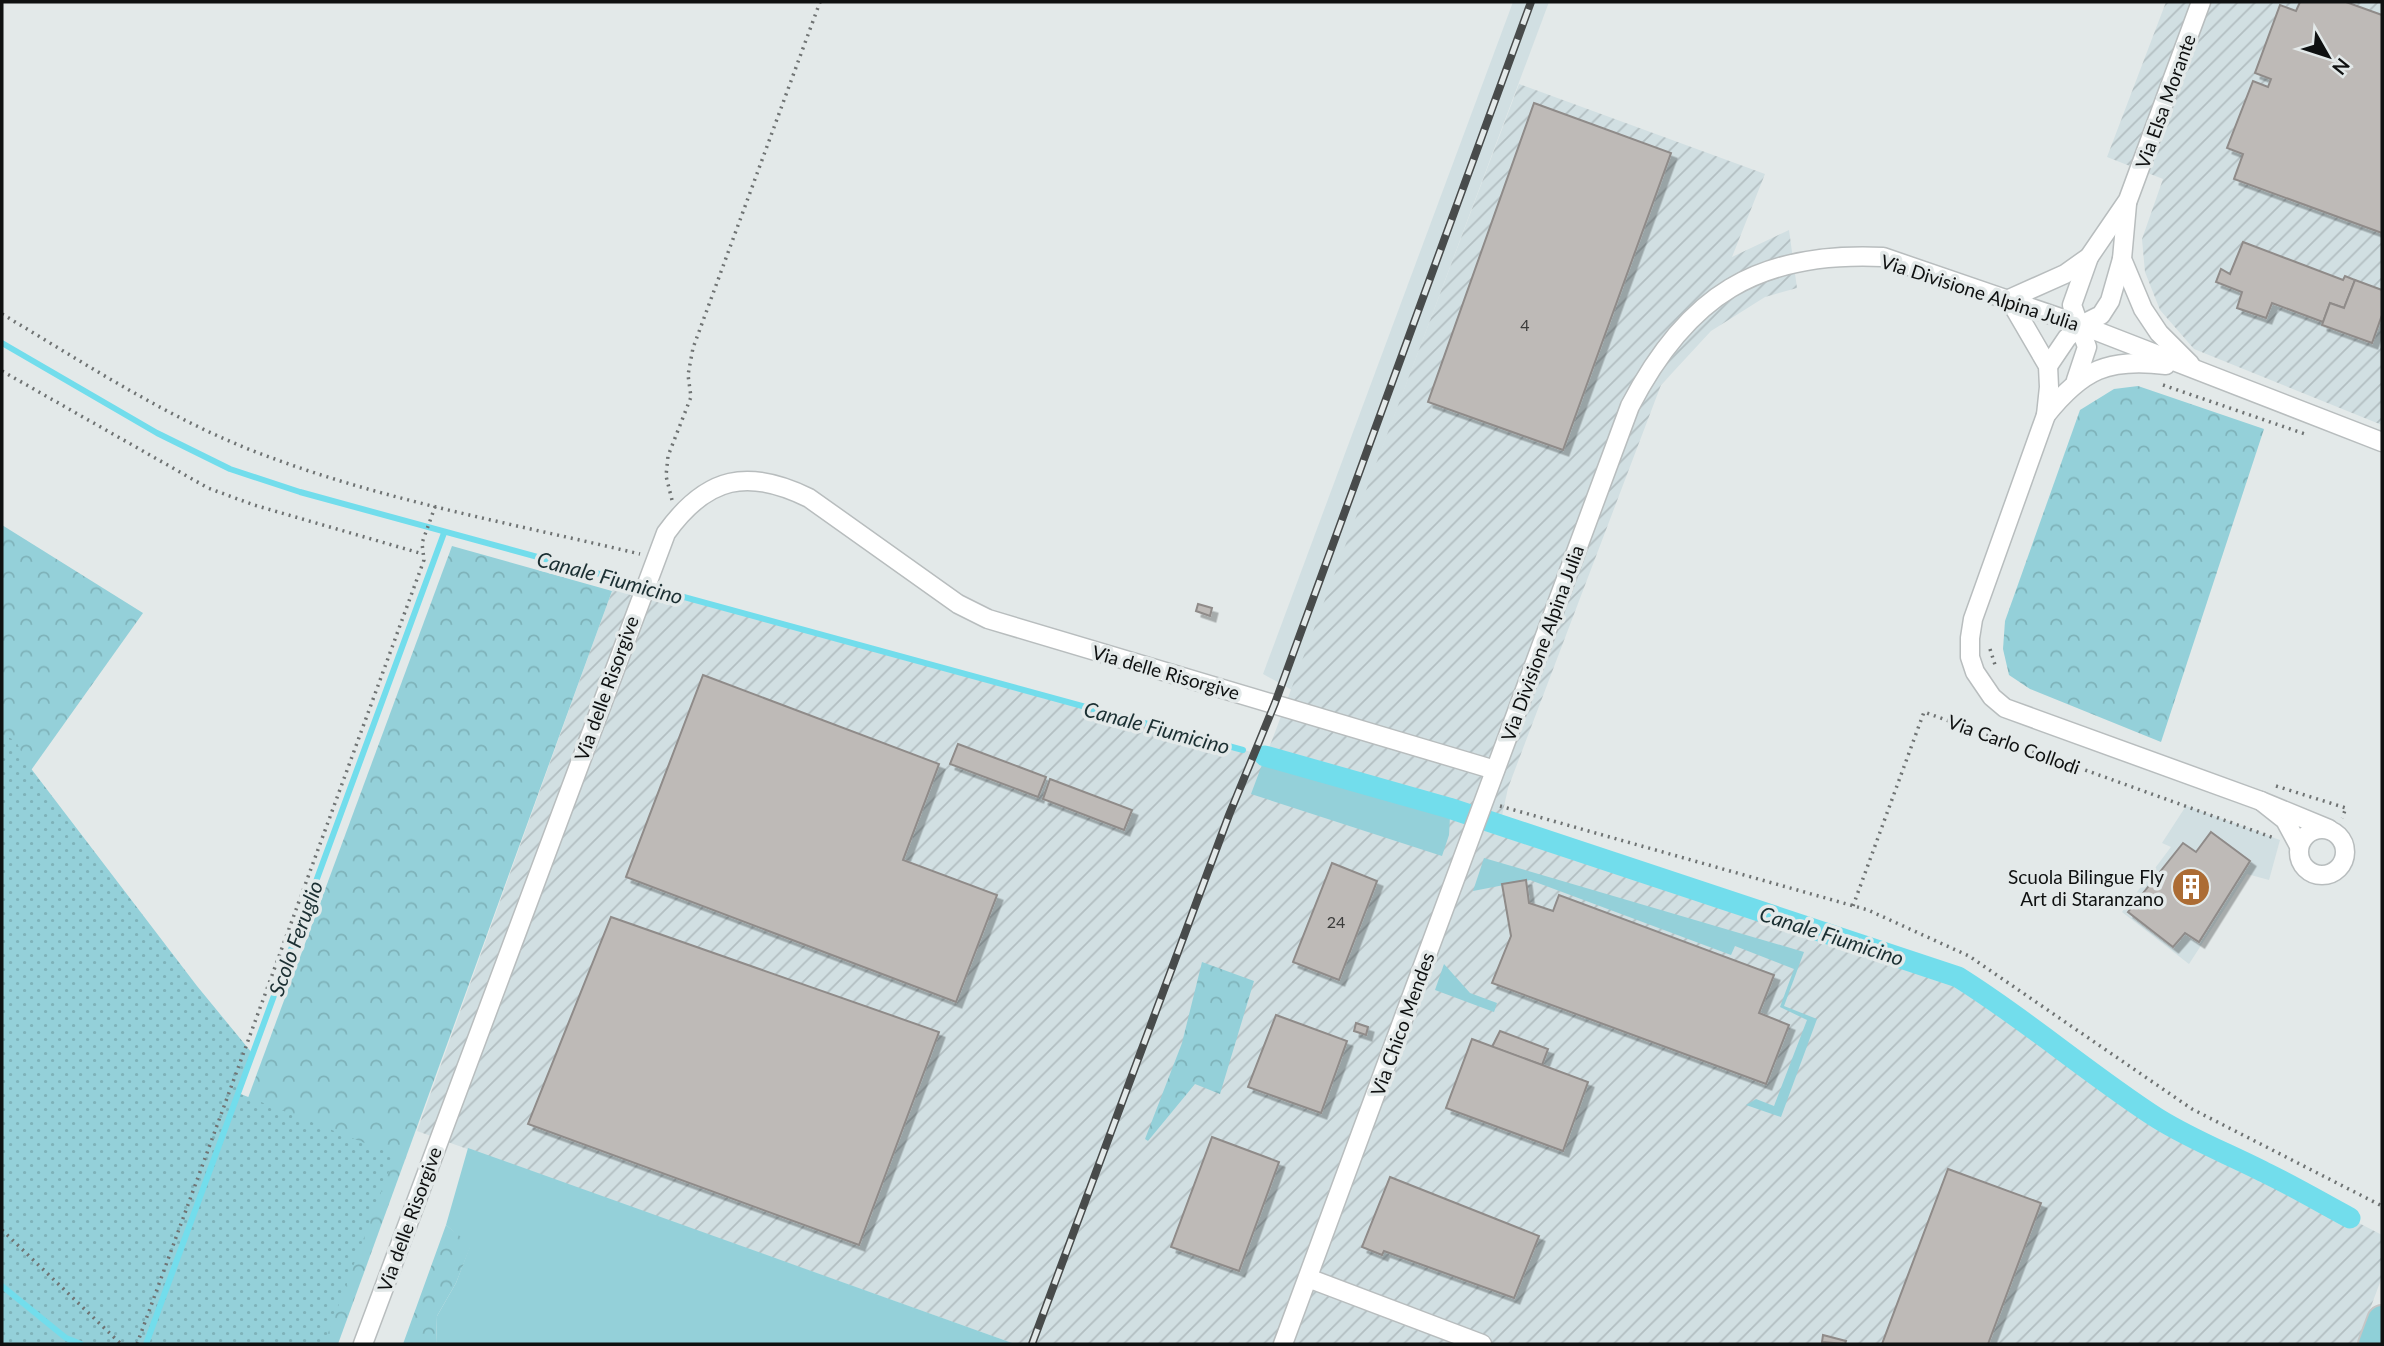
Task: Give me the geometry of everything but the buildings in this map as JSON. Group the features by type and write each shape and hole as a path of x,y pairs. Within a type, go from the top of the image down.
{"main road":[{"path":"2374,1344 2382,1320"}],"street":[{"name":"Via Elsa Morante","path":"2128,200 2122,259 2110,300 2101,315 2081,325 2072,305 2089,257 2128,200 2201,2"},
{"name":"Via Divisione Alpina Julia","path":"1495,770 1630,406 1652,364 1681,328 1718,295 1758,274 1820,258 1883,257 2081,325 2382,442"},
{"name":"Via Elsa Morante","path":"2008,299 2065,274 2089,257"},
{"name":"Via Elsa Morante","path":"2122,259 2143,309 2159,333 2194,368"},
{"path":"2008,299 2048,366 2067,338 2081,325"},
{"name":"Via Carlo Collodi","path":"2046,415 2076,380 2087,347 2081,325"},
{"name":"Via Carlo Collodi","path":"2076,380 2111,365 2133,361 2194,368"},
{"name":"Via Carlo Collodi","path":"2048,366 2046,415 1973,619 1970,657 1975,672 1992,697 2005,708 2261,801 2332,831 2344,845 2345,853 2339,867 2326,874 2311,872 2301,862 2295,834 2285,820 2261,801"},
{"name":"Via delle Risorgive","path":"363,1344 632,617 666,533 681,512 708,491 733,482 755,479 783,485 809,498 958,604 988,619 1495,770"},
{"name":"Via Chico Mendes","path":"1283,1344 1495,770"},
{"path":"2299,846 2307,834 2321,828 2332,831"},
{"path":"1308,1278 1482,1344"}],"path":[{"path":"681,512 670,496 666,476 668,456 691,397 688,375 693,348 820,2"},
{"path":"2,314 173,414 261,454 329,478 654,563"},
{"path":"2,371 208,488 254,505 423,554"},
{"path":"2153,381 2306,434"},
{"path":"137,1344 424,560 422,543 436,504"},
{"path":"1990,638 1990,652 1997,671"},
{"name":"Via Carlo Collodi","path":"1853,906 1924,712 2299,846"},
{"path":"2270,783 2346,808 2332,831"},
{"path":"1485,802 1868,909 1969,956 2192,1109 2382,1206"},
{"path":"2,1230 121,1344"}],"shaded area":[{"path":"1513,2 1549,2 1292,690 1263,674"},
{"path":"2166,2 2382,2 2382,425 2194,349 2160,310 2145,272 2142,239 2163,179 2107,157"},
{"path":"1519,84 1765,174 1732,257 1789,230 1797,288 1765,297 1711,331 1661,385 1508,788 1500,825 1958,977 1997,1001 2092,1075 2164,1122 2382,1235 2382,1277 2357,1344 1015,1344 417,1131 616,580 1266,756"},
{"path":"2186,806 2280,840 2269,880 2247,874 2189,964 2122,912 2171,847 2162,843"}],"green space":[{"path":"2138,386 2264,429 2161,742 2030,689 2009,675 2003,649 2005,621 2080,410 2114,389"},
{"path":"2,525 143,613 2,811"},
{"path":"452,546 612,591 338,1344 157,1344"},
{"path":"2,734 16,741 26,762 197,986 252,1053 238,1093 395,1155 324,1344 2,1344"},
{"path":"1263,762 1450,817 1449,835 1442,856 1251,794"},
{"path":"1484,858 1804,952 1784,1006 1817,1019 1781,1117 1746,1105 1756,1099 1774,1106 1807,1020 1780,1007 1794,969 1735,946 1731,955 1530,880 1473,891"},
{"path":"1202,962 1254,981 1220,1094 1195,1084 1148,1141 1145,1139 1182,1043"},
{"path":"1444,964 1470,993 1497,1003 1494,1012 1435,990"},
{"path":"468,1148 1015,1344 436,1344 437,1316 456,1283 470,1246 446,1225"},
{"path":"446,1225 471,1245 456,1283 437,1316 436,1344 403,1344"}],"waterway":[{"name":"Canale Fiumicino","path":"2,343 157,433 230,469 300,492 1243,750"},
{"name":"Scolo Feruglio","path":"146,1344 444,533"},
{"name":"Canale Fiumicino","path":"1265,756 1449,808 1958,977 2170,1126 2350,1218"},
{"path":"2,1286 66,1338 81,1344"}],"railway":[{"path":"1032,1344 1229,815 1275,703 1531,2"}],"place":[{"name":"Scuola Bilingue Fly Art di Staranzano","path":"2191,887"}]}
